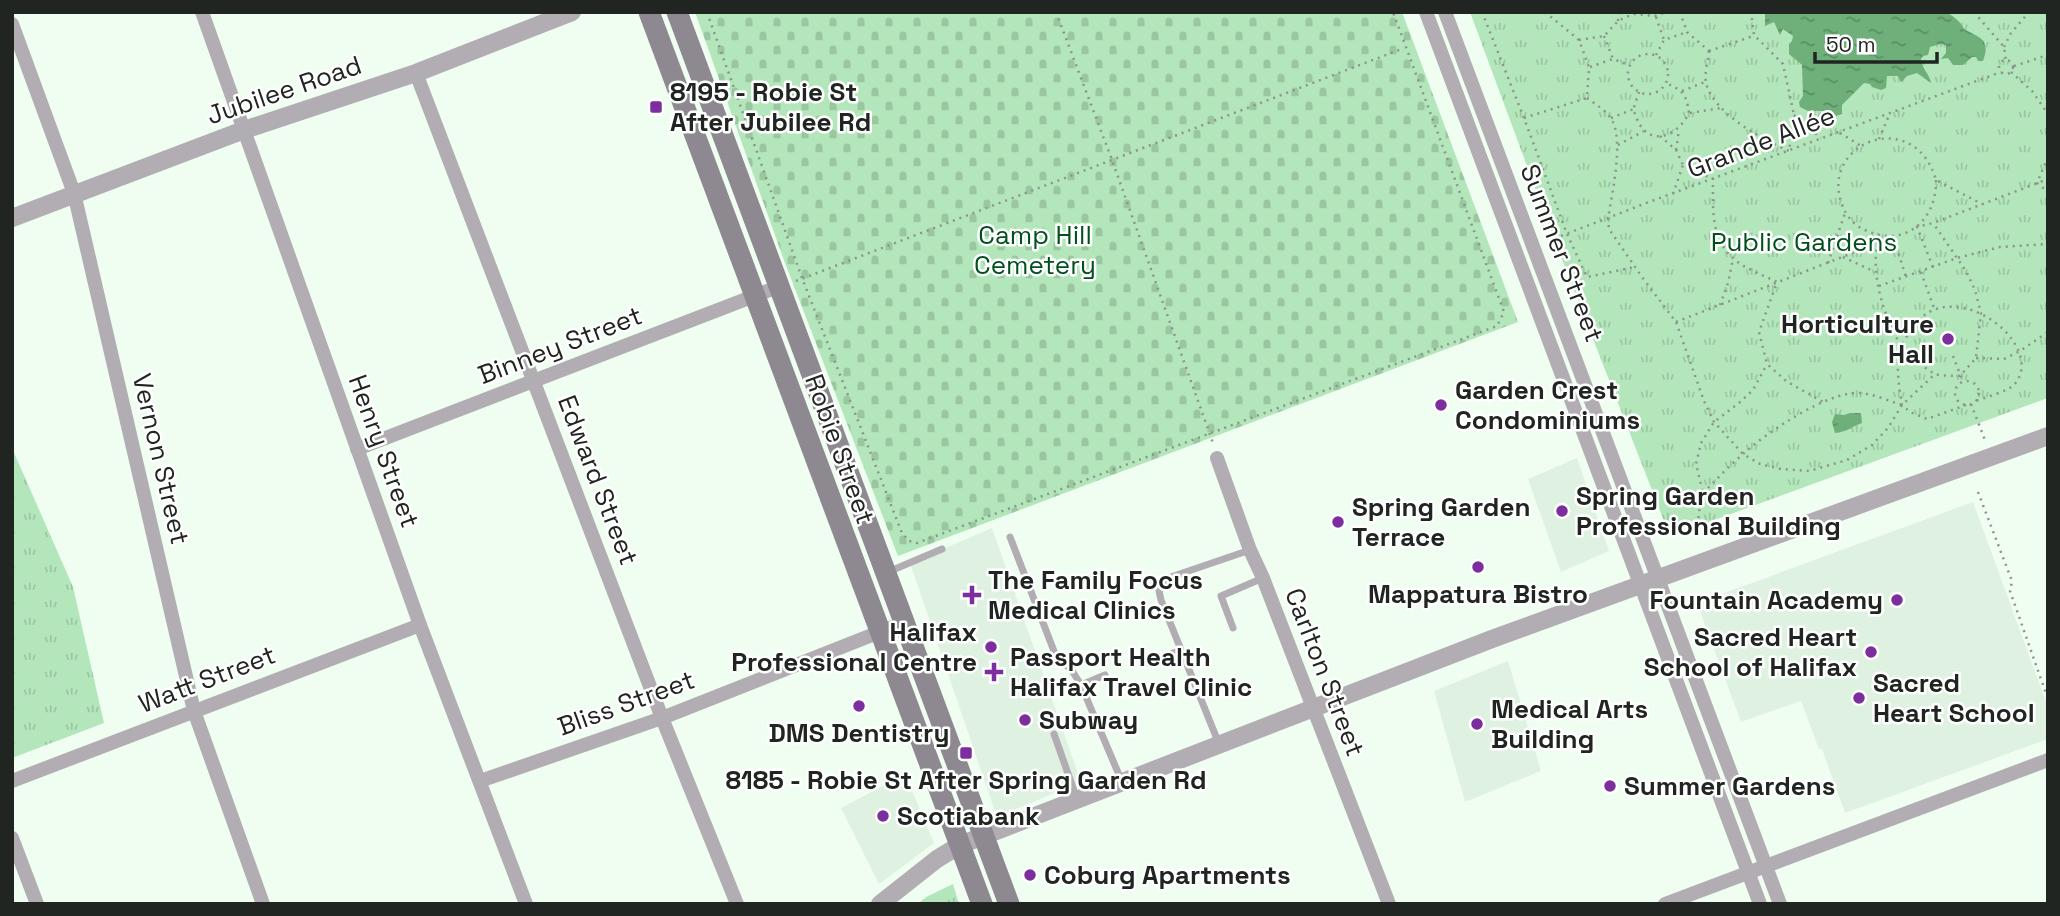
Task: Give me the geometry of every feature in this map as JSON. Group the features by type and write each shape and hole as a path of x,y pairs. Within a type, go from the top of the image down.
{"main road":[{"name":"Robie Street","path":"649,12 982,904"},
{"name":"Robie Street","path":"677,12 1009,904"}],"street":[{"name":"Henry Street","path":"202,12 420,625 526,904"},
{"name":"Jubilee Road","path":"12,218 244,131 415,73 572,12"},
{"name":"Summer Street","path":"1426,12 1760,904"},
{"name":"Summer Street","path":"1445,12 1780,904"},
{"name":"Vernon Street","path":"12,24 74,193 194,710 263,904"},
{"name":"Edward Street","path":"415,73 662,718 737,904"},
{"name":"Binney Street","path":"358,449 780,286"},
{"path":"880,904 937,859 960,845 1492,639 2048,436"},
{"name":"Carlton Street","path":"1217,458 1250,550 1388,904"},
{"name":"Bliss Street","path":"480,781 662,718 905,622"},
{"name":"Watt Street","path":"12,781 420,625"},
{"path":"1665,904 2048,760"},
{"path":"12,838 37,904"}],"lane":[{"path":"1010,537 1057,659 1071,669 1081,685 1122,782"},
{"path":"885,573 942,549"},
{"path":"1219,745 1161,600 1160,591 1168,578 1250,550"},
{"path":"1233,628 1221,596 1263,578"},
{"path":"1148,663 1181,650"},
{"path":"1081,685 1105,676"},
{"path":"1054,734 1078,800"}],"path":[{"path":"709,12 802,278 902,533 909,541 917,543 1497,326 1504,312 1393,12"},
{"path":"1056,12 1210,434"},
{"path":"1482,12 1567,234 1587,277 1635,267"},
{"path":"1545,12 1579,40 1589,67 1587,98"},
{"path":"1618,21 1619,12"},
{"path":"1579,40 1604,36 1618,21 1634,13 1655,16 1666,12"},
{"path":"1681,12 1687,32 1709,51"},
{"path":"1709,51 1705,82 1721,108 1754,133 1789,151 1794,115 1783,64 1754,35 1751,12"},
{"path":"1974,12 2004,47 2006,60"},
{"path":"2004,47 2011,33 2029,12"},
{"path":"1655,16 1664,40"},
{"path":"1656,55 1664,40 1687,32"},
{"path":"1709,51 1754,35"},
{"path":"1604,36 1613,59"},
{"path":"780,286 1406,47"},
{"path":"1656,55 1666,64 1666,83 1657,92 1639,92 1628,78 1629,65 1638,56 1656,55"},
{"path":"2011,72 2013,67 2048,55"},
{"path":"1589,67 1613,59 1629,65"},
{"path":"2011,72 2001,72 1999,65 2006,60 2012,63 2013,67"},
{"name":"Grande Allée","path":"1533,246 2001,72"},
{"path":"2011,72 2032,90 2048,114"},
{"path":"1682,90 1705,82"},
{"path":"1666,83 1682,90 1688,101 1689,113 1679,130 1676,150"},
{"path":"1639,92 1634,109 1644,131 1660,136 1676,150 1683,165 1713,179 1713,215 1718,239 1733,259 1777,282"},
{"path":"1524,118 1587,98"},
{"path":"1587,98 1611,118 1616,131 1618,145 1609,229 1676,322 1714,422 1743,454 1760,464 1809,471 1847,460 1872,445 1888,428 1902,405 1935,374"},
{"path":"1689,113 1721,108"},
{"path":"1611,118 1634,109"},
{"path":"1879,139 1891,112"},
{"path":"1794,115 1822,139"},
{"path":"1660,136 1679,130"},
{"path":"1618,145 1644,131"},
{"path":"1838,132 1861,146"},
{"path":"1893,236 1877,235 1862,229 1852,222 1840,200 1838,186 1845,162 1861,146 1879,139 1893,138 1917,147 1933,167 1936,193 1933,206 1917,227"},
{"path":"2037,183 2048,157"},
{"path":"1672,194 1683,165"},
{"path":"1676,322 1893,236 2048,179"},
{"path":"1936,180 1982,204"},
{"path":"2037,183 2048,192"},
{"path":"1828,263 1845,212"},
{"path":"1933,223 1975,290 1980,313 1976,358 1960,376"},
{"path":"1917,227 1933,267"},
{"path":"1893,236 1906,277"},
{"path":"1878,243 1875,255 1878,286 1889,322 1901,346 1935,374 1960,376"},
{"path":"1878,286 1957,258 2000,247 2048,244"},
{"path":"1843,257 1875,272"},
{"path":"1720,305 1733,259"},
{"path":"1921,272 1934,309"},
{"path":"1777,282 1759,332 1767,364 1786,381 1823,402"},
{"path":"1703,493 1743,454 1787,422 1823,402 1861,393 1902,405 1910,412 1927,419 2013,386 2020,374 2023,360 2020,351 2000,326 1980,313 1951,305 1934,309 1920,317 1901,346 1898,378 1902,405"},
{"path":"1976,358 2004,359 2048,332"},
{"path":"1953,356 1963,382"},
{"path":"1697,532 1703,493 1696,464 1701,443 1714,422 1753,390 1767,364"},
{"path":"1963,382 1972,382 1978,389 1977,398 1971,403 1962,404 1955,397 1956,388 1963,382"},
{"path":"1971,403 1991,456"},
{"path":"1978,492 2012,581 2010,592 2048,699"}],"shaded area":[{"path":"1577,458 1609,551 1561,572 1528,479"},
{"name":"Sacred Heart School of Halifax","path":"1973,502 2048,707 2048,739 1845,813 1801,701 1741,722 1697,603"},
{"path":"992,528 1081,782 997,817 910,563"},
{"path":"1508,661 1541,771 1465,802 1434,691"},
{"path":"905,774 934,843 879,884 841,808"}],"green space":[{"name":"Camp Hill Cemetery","path":"695,12 1402,12 1518,322 898,556 785,263"},
{"name":"Public Gardens","path":"1470,12 2048,12 2048,398 1698,526 1666,526 1554,239"},
{"path":"12,448 73,587 104,723 12,758"},
{"path":"953,884 959,904 918,904 926,897"}],"water":[{"path":"1765,12 1946,12 1964,29 1982,40 1986,48 1985,54 1983,61 1972,57 1963,65 1953,65 1948,58 1941,59 1946,53 1946,45 1930,47 1928,55 1921,59 1931,83 1917,73 1907,76 1901,82 1898,76 1887,76 1886,88 1881,90 1864,83 1842,105 1842,114 1836,116 1830,111 1808,111 1800,107 1799,102 1803,96 1802,65 1789,54 1789,44 1793,36 1783,29 1780,35 1774,22 1765,26"},
{"path":"1861,413 1862,423 1835,433 1832,422 1835,414"}],"place":[{"name":"8195 - Robie St After Jubilee Rd","path":"656,107"},
{"name":"Horticulture Hall","path":"1948,339"},
{"name":"Garden Crest Condominiums","path":"1441,405"},
{"name":"Spring Garden Professional Building","path":"1562,511"},
{"name":"Spring Garden Terrace","path":"1338,522"},
{"name":"Mappatura Bistro","path":"1478,567"},
{"name":"The Family Focus Medical Clinics","path":"972,595"},
{"name":"Fountain Academy","path":"1897,600"},
{"name":"Halifax Professional Centre","path":"991,647"},
{"name":"Sacred Heart School of Halifax","path":"1871,652"},
{"name":"Passport Health Halifax Travel Clinic","path":"994,672"},
{"name":"Sacred Heart School","path":"1859,698"},
{"name":"DMS Dentistry","path":"859,706"},
{"name":"Subway","path":"1025,720"},
{"name":"Medical Arts Building","path":"1477,724"},
{"name":"8185 - Robie St After Spring Garden Rd","path":"966,753"},
{"name":"Summer Gardens","path":"1610,786"},
{"name":"Scotiabank","path":"883,816"},
{"name":"Coburg Apartments","path":"1030,875"}]}
